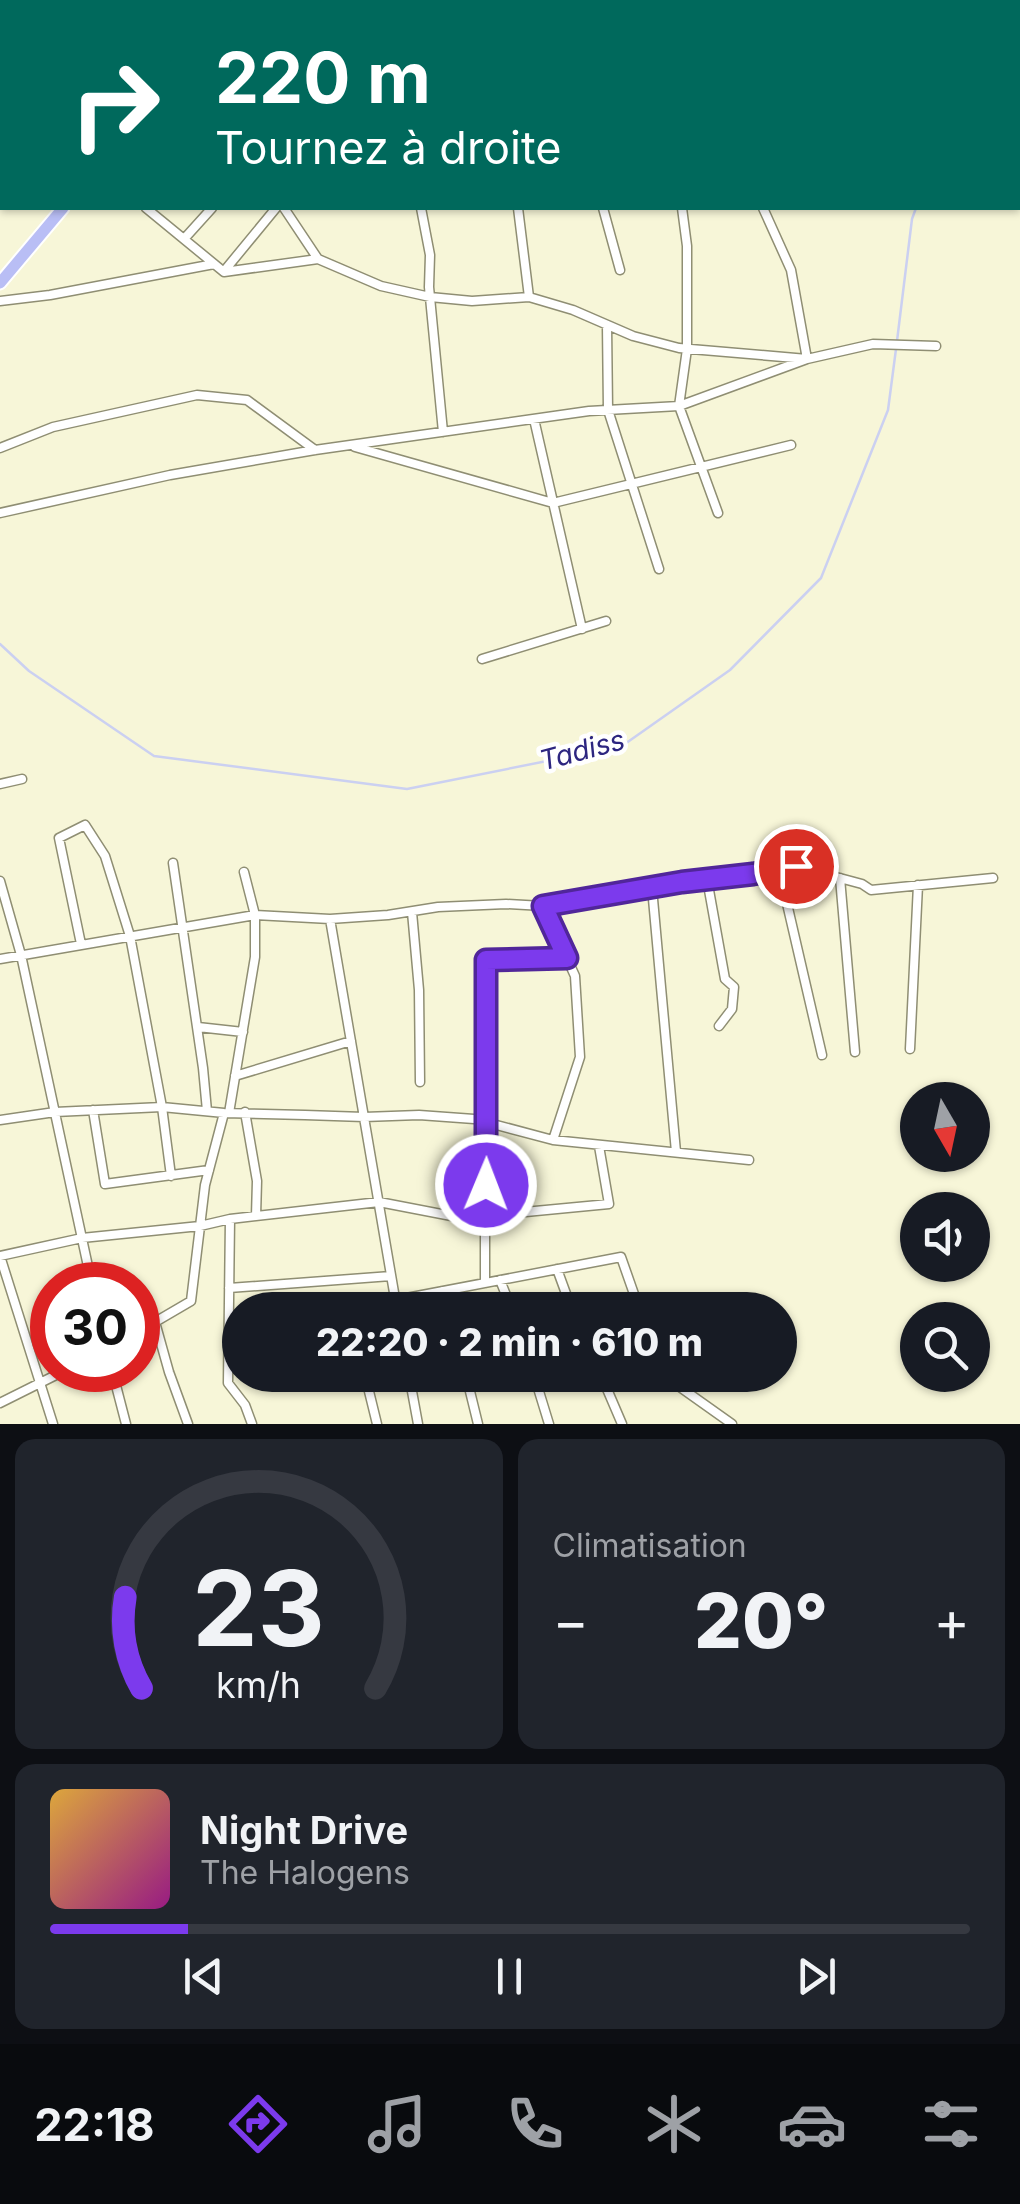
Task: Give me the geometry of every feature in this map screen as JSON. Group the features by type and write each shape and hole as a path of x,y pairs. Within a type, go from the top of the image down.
{"main road":[{"path":"0,283 62,210"}],"street":[{"path":"148,210 224,272 318,258"},
{"path":"184,239 210,210"},
{"path":"224,272 274,210"},
{"path":"285,210 318,258 381,286 472,301 530,297 573,310 632,336 687,349 807,359"},
{"path":"421,210 430,255 430,297 443,432"},
{"path":"518,210 530,297"},
{"path":"605,210 620,270"},
{"path":"682,210 687,246 687,349 679,406 718,514"},
{"path":"764,210 791,270 807,359"},
{"path":"0,302 214,264"},
{"path":"608,325 608,410 659,569"},
{"path":"0,513 170,475 315,450 608,410 679,406 807,359 874,344 936,346"},
{"path":"0,448 52,427 197,394 247,400 315,450"},
{"path":"534,419 582,629"},
{"path":"350,445 554,503 791,445"},
{"path":"482,658 606,620"},
{"path":"0,784 22,779"},
{"path":"80,944 58,838 86,825 105,856 130,936 171,1176"},
{"path":"173,864 198,1027 206,1111"},
{"path":"0,958 255,916 330,918 506,904 543,906 796,866 871,890 993,878"},
{"path":"779,869 822,1054"},
{"path":"160,1319 191,1301 209,1170 235,1076 255,957 255,916 244,872"},
{"path":"840,878 855,1052"},
{"path":"707,879 725,979 734,987 732,1009 719,1026"},
{"path":"0,881 20,955 87,1262"},
{"path":"910,1049 918,885"},
{"path":"652,888 676,1152"},
{"path":"543,906 576,976 580,1057 553,1140"},
{"path":"412,912 420,1082"},
{"path":"330,918 394,1292"},
{"path":"485,1283 486,960 567,958"},
{"path":"198,1027 242,1032"},
{"path":"235,1076 351,1041"},
{"path":"0,1120 55,1112 162,1107 226,1113 419,1115 486,1122 553,1140 750,1160"},
{"path":"93,1110 105,1184 209,1170"},
{"path":"244,1112 257,1182 256,1216"},
{"path":"30,1348 0,1256 82,1238 379,1202 462,1218 610,1204 599,1146"},
{"path":"228,1292 230,1219"},
{"path":"439,1292 621,1257 633,1292"},
{"path":"557,1269 565,1292"},
{"path":"228,1288 391,1276"},
{"path":"500,1280 505,1292"},
{"path":"160,1340 188,1424"},
{"path":"0,1403 30,1388"},
{"path":"44,1392 53,1424"},
{"path":"118,1392 126,1424"},
{"path":"235,1392 246,1405 252,1424"},
{"path":"369,1392 377,1424"},
{"path":"412,1392 418,1424"},
{"path":"470,1392 478,1424"},
{"path":"539,1392 549,1424"},
{"path":"608,1392 622,1424"},
{"path":"687,1392 732,1424"}],"waterway":[{"name":"Tadiss","path":"897,341 915,210"},
{"name":"Tadiss","path":"0,644 29,671 154,756 407,789 622,746 730,670 821,578 888,410 896,349"}],"route":[{"path":"486,1185 486,960 567,958 543,906 796,866"}]}
